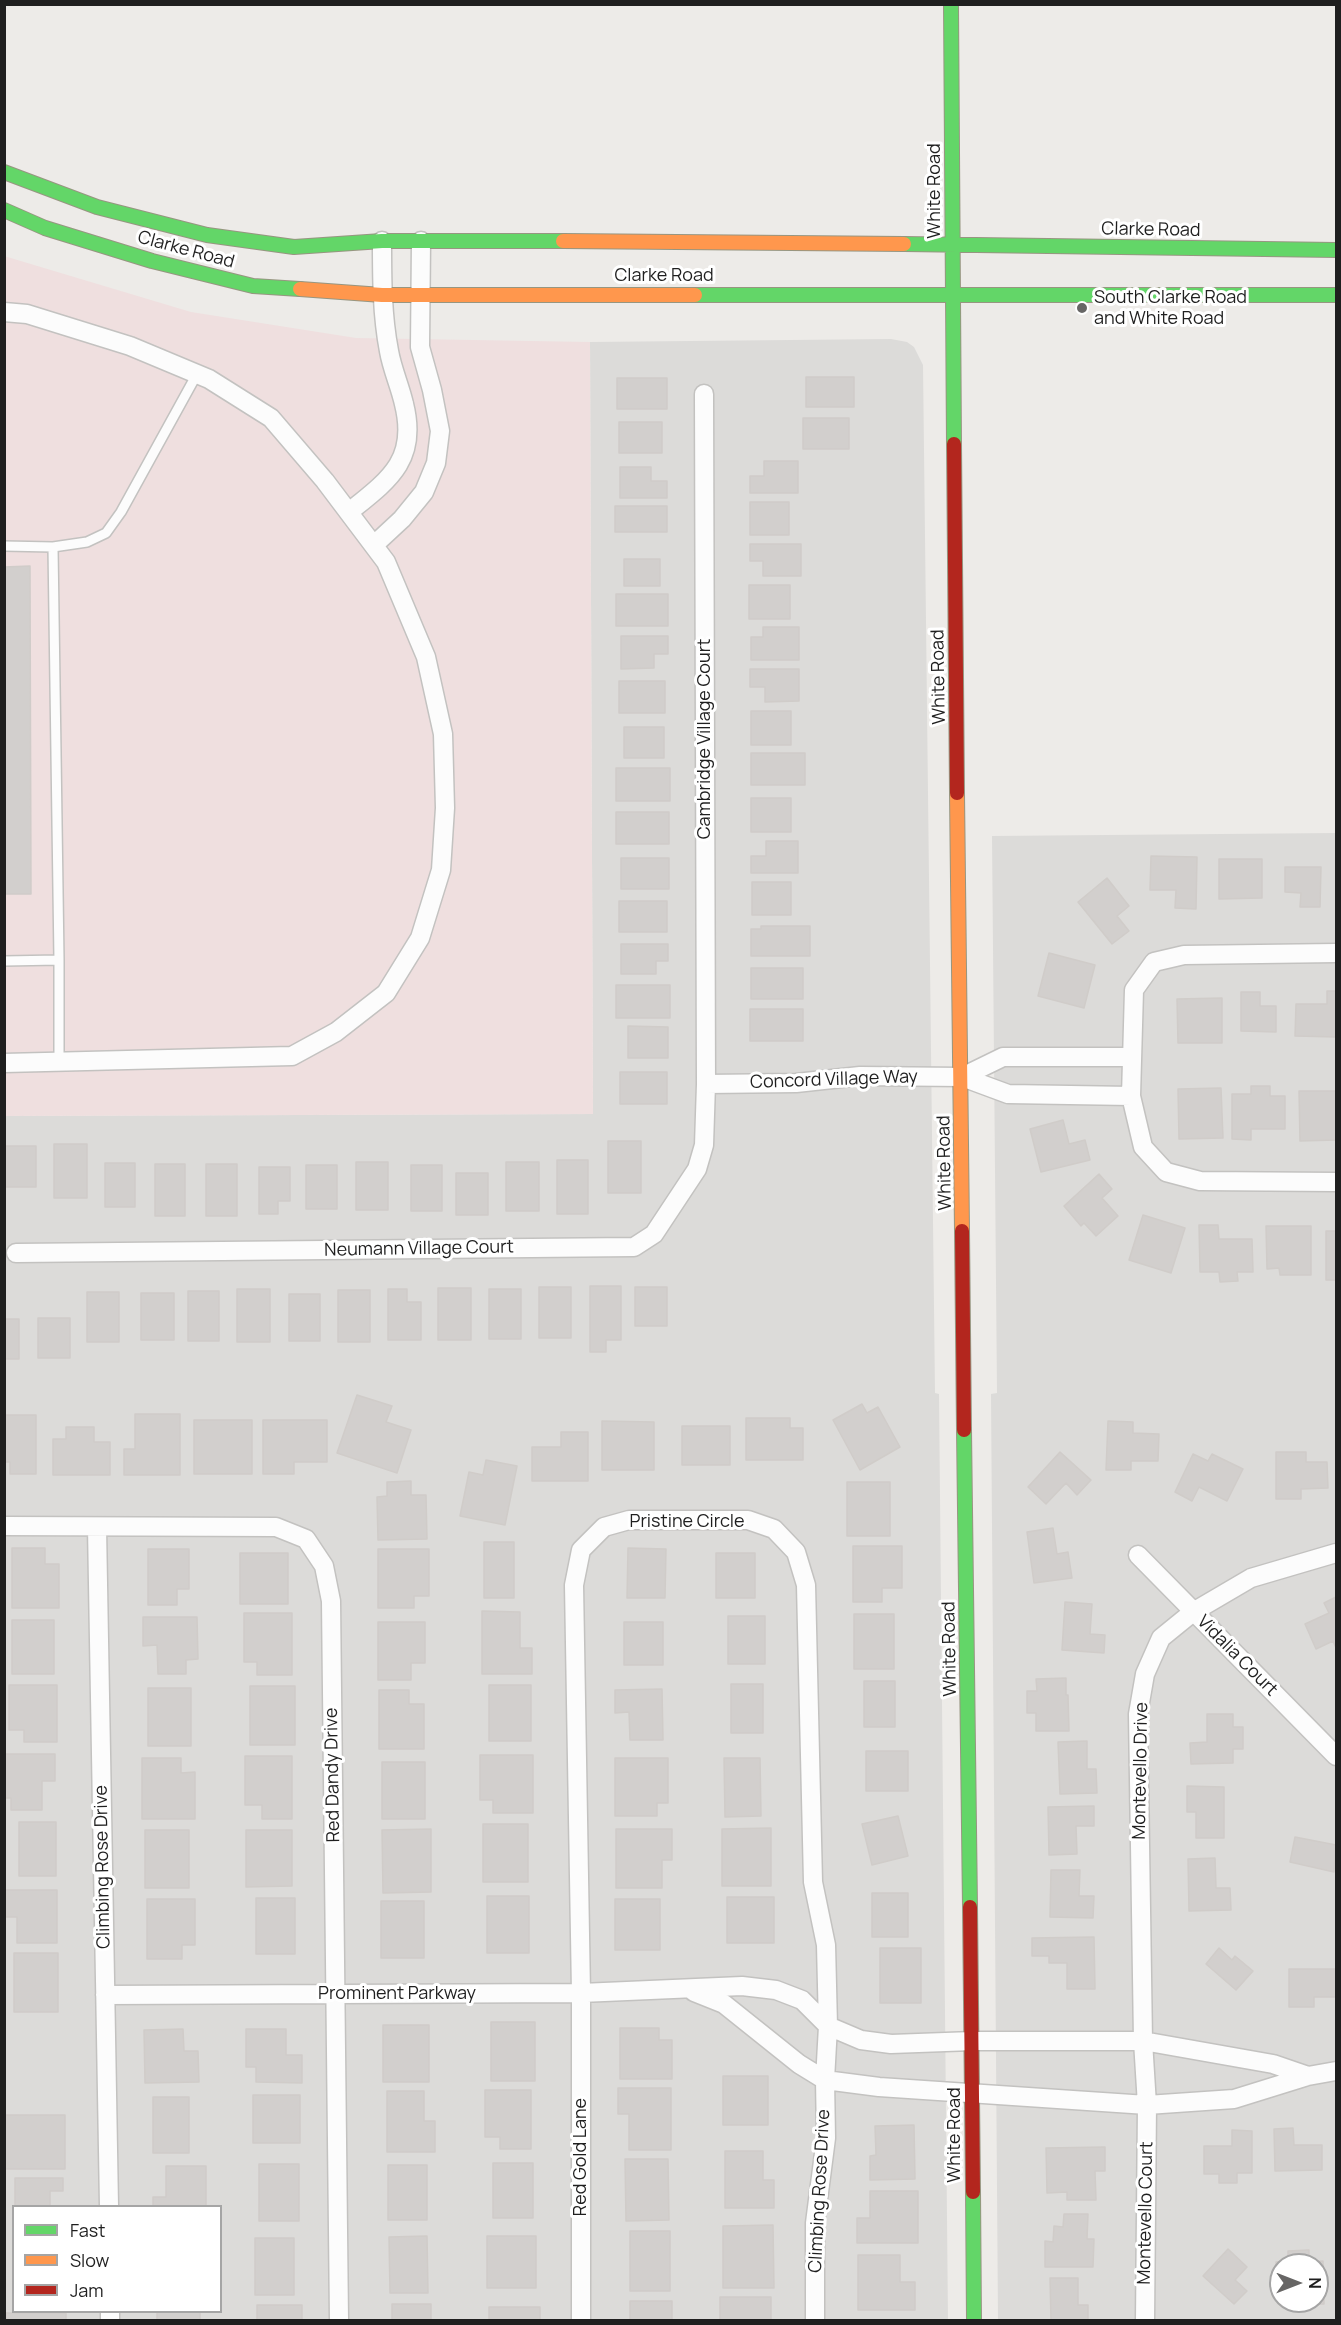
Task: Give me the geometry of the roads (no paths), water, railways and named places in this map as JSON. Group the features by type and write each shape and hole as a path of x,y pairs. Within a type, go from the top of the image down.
{"street":[{"name":"White Road","path":"951,4 952,294 973,2041 974,2320"},
{"name":"Clarke Road","path":"4,172 97,207 207,235 294,247 382,242 692,241 1336,250"},
{"name":"Clarke Road","path":"4,210 66,235 152,261 253,286 382,295 1336,295"},
{"path":"349,512 382,486 401,462 408,439 405,406 389,355 382,295 382,242"},
{"path":"374,546 402,519 424,492 436,463 440,430 420,347 421,242"},
{"path":"4,312 27,314 130,346 209,379 272,418 349,512 386,562 426,657 443,734 445,808 441,870 420,938 386,993 336,1032 292,1056 4,1062"},
{"name":"Cambridge Village Court","path":"704,394 706,1084"},
{"path":"1336,953 1184,955 1154,962 1134,990 1131,1057 1131,1096 1143,1147 1166,1172 1200,1181 1336,1182"},
{"path":"962,1077 1003,1057 1131,1057"},
{"name":"Concord Village Way","path":"706,1084 796,1083 860,1076 962,1077"},
{"path":"962,1077 1008,1094 1131,1096"},
{"name":"Neumann Village Court","path":"16,1253 634,1247 654,1234 697,1169 704,1145 706,1084"},
{"name":"Pristine Circle","path":"581,1993 574,1585 581,1550 604,1527 629,1520 748,1520 774,1529 796,1552 806,1585 813,1882 826,1945 828,2026"},
{"name":"Red Dandy Drive","path":"4,1526 276,1527 306,1539 324,1566 331,1601 339,2320"},
{"name":"Climbing Rose Drive","path":"97,1527 109,2205"},
{"name":"Montevello Drive","path":"1148,2105 1143,2041 1138,1714 1145,1674 1161,1638 1193,1612 1251,1578 1336,1553"},
{"name":"Vidalia Court","path":"1138,1555 1336,1756"},
{"name":"Prominent Parkway","path":"105,1995 581,1993 742,1986 776,1990 802,2000 828,2026 861,2040 891,2044 973,2041 1143,2041 1273,2064 1308,2076"},
{"name":"Prominent Parkway","path":"688,1989 724,2004 799,2064 825,2080 879,2087 1148,2105 1234,2099 1308,2076 1336,2071"},
{"name":"Red Gold Lane","path":"581,1993 581,2320"},
{"name":"Climbing Rose Drive","path":"815,2320 815,2223 826,2138 825,2080 828,2026"},
{"name":"Montevello Court","path":"1145,2320 1148,2105"}],"lane":[{"path":"4,546 53,547 87,542 106,533 121,512 197,374"},
{"path":"53,547 59,1061"},
{"path":"4,961 59,960"}],"place":[{"name":"South Clarke Road and White Road","path":"1082,308"}]}
